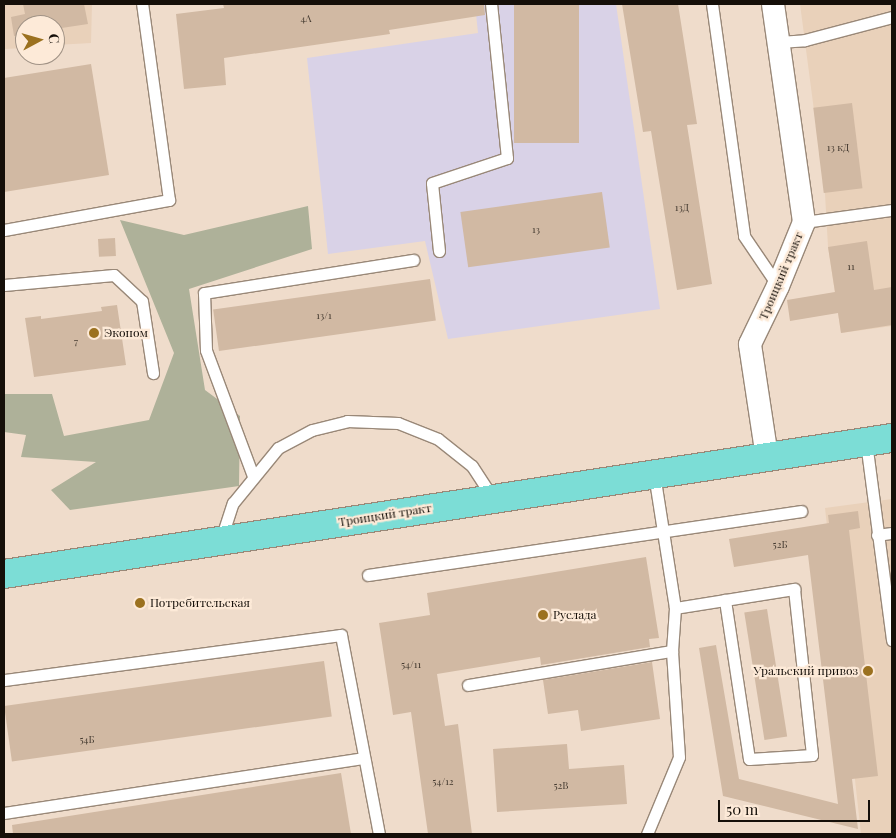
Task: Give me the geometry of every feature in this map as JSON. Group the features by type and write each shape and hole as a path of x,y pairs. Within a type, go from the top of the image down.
{"main road":[{"name":"Троицкий тракт","path":"4,574 879,440"}],"street":[{"name":"Троицкий тракт","path":"767,457 750,344 778,286 804,222 773,4"}],"lane":[{"path":"4,230 169,200 142,4"},
{"path":"439,251 432,183 507,158 491,4"},
{"path":"712,4 744,236 778,286"},
{"path":"778,42 805,40 892,17"},
{"path":"804,222 892,210"},
{"path":"253,476 206,350 204,293 413,260"},
{"path":"4,285 114,275 142,301 153,373"},
{"path":"220,540 233,503 253,476 278,448 312,430 347,421 398,423 438,439 472,466 494,499"},
{"path":"879,440 877,535 892,640"},
{"path":"647,834 679,757 672,651 675,608 654,474"},
{"path":"368,575 800,510"},
{"path":"877,535 892,533"},
{"path":"675,608 725,600 794,589 812,755 749,759 725,600"},
{"path":"4,680 341,635 379,834"},
{"path":"468,685 672,651"},
{"path":"4,813 364,758"}],"shaded area":[{"path":"4,4 92,4 91,43 65,44 65,15 15,15 15,48 4,49"},
{"path":"475,4 616,4 660,309 448,339 425,241 328,254 307,58 478,33"},
{"path":"800,4 892,4 892,326 841,333 828,247 825,194"},
{"name":"Уральский привоз","path":"892,499 892,834 861,834 825,508"}],"green space":[{"path":"308,206 312,249 189,289 205,390 240,416 239,486 70,510 51,490 96,462 21,457 26,435 4,432 4,394 52,394 64,436 149,420 174,353 120,220 184,235"}],"building":[{"path":"23,4 84,4 88,24 65,27 65,15 20,15 25,14"},
{"path":"223,4 484,4 485,15 389,30 390,34 224,58 226,85 184,89 176,14 224,8"},
{"path":"514,4 579,4 579,143 514,143"},
{"path":"622,4 678,4 697,124 687,125 712,284 677,290 651,131 643,132"},
{"path":"15,16 15,36 14,36 11,17"},
{"path":"91,64 109,175 4,192 4,78"},
{"path":"852,103 862,188 824,193 813,108"},
{"path":"602,192 610,247 468,267 460,212"},
{"path":"115,238 116,256 99,257 98,239"},
{"path":"867,241 874,290 892,287 892,325 841,333 838,313 790,321 787,300 835,292 828,247"},
{"path":"430,279 436,321 219,351 213,309"},
{"path":"117,305 126,365 34,377 25,318 41,316 41,319 102,311 101,307"},
{"path":"858,511 860,528 849,530 878,776 852,779 858,829 723,796 699,648 716,645 739,779 838,804 808,555 734,567 729,539 829,523 828,515"},
{"name":"Руслада","path":"646,557 659,638 649,639 650,647 541,665 540,657 437,674 445,726 458,724 472,834 428,834 411,712 393,715 379,623 430,615 427,593"},
{"path":"767,609 787,736 764,740 744,613"},
{"path":"324,661 332,716 12,761 4,706"},
{"path":"652,662 660,719 581,731 578,710 548,714 543,680"},
{"path":"567,744 569,769 624,765 627,804 497,812 493,749"},
{"path":"341,773 351,834 13,834 12,825"}],"place":[{"name":"Эконом","path":"94,333"},
{"name":"Потребительская","path":"140,603"},
{"name":"Руслада","path":"543,615"},
{"name":"Уральский привоз","path":"868,671"}]}
